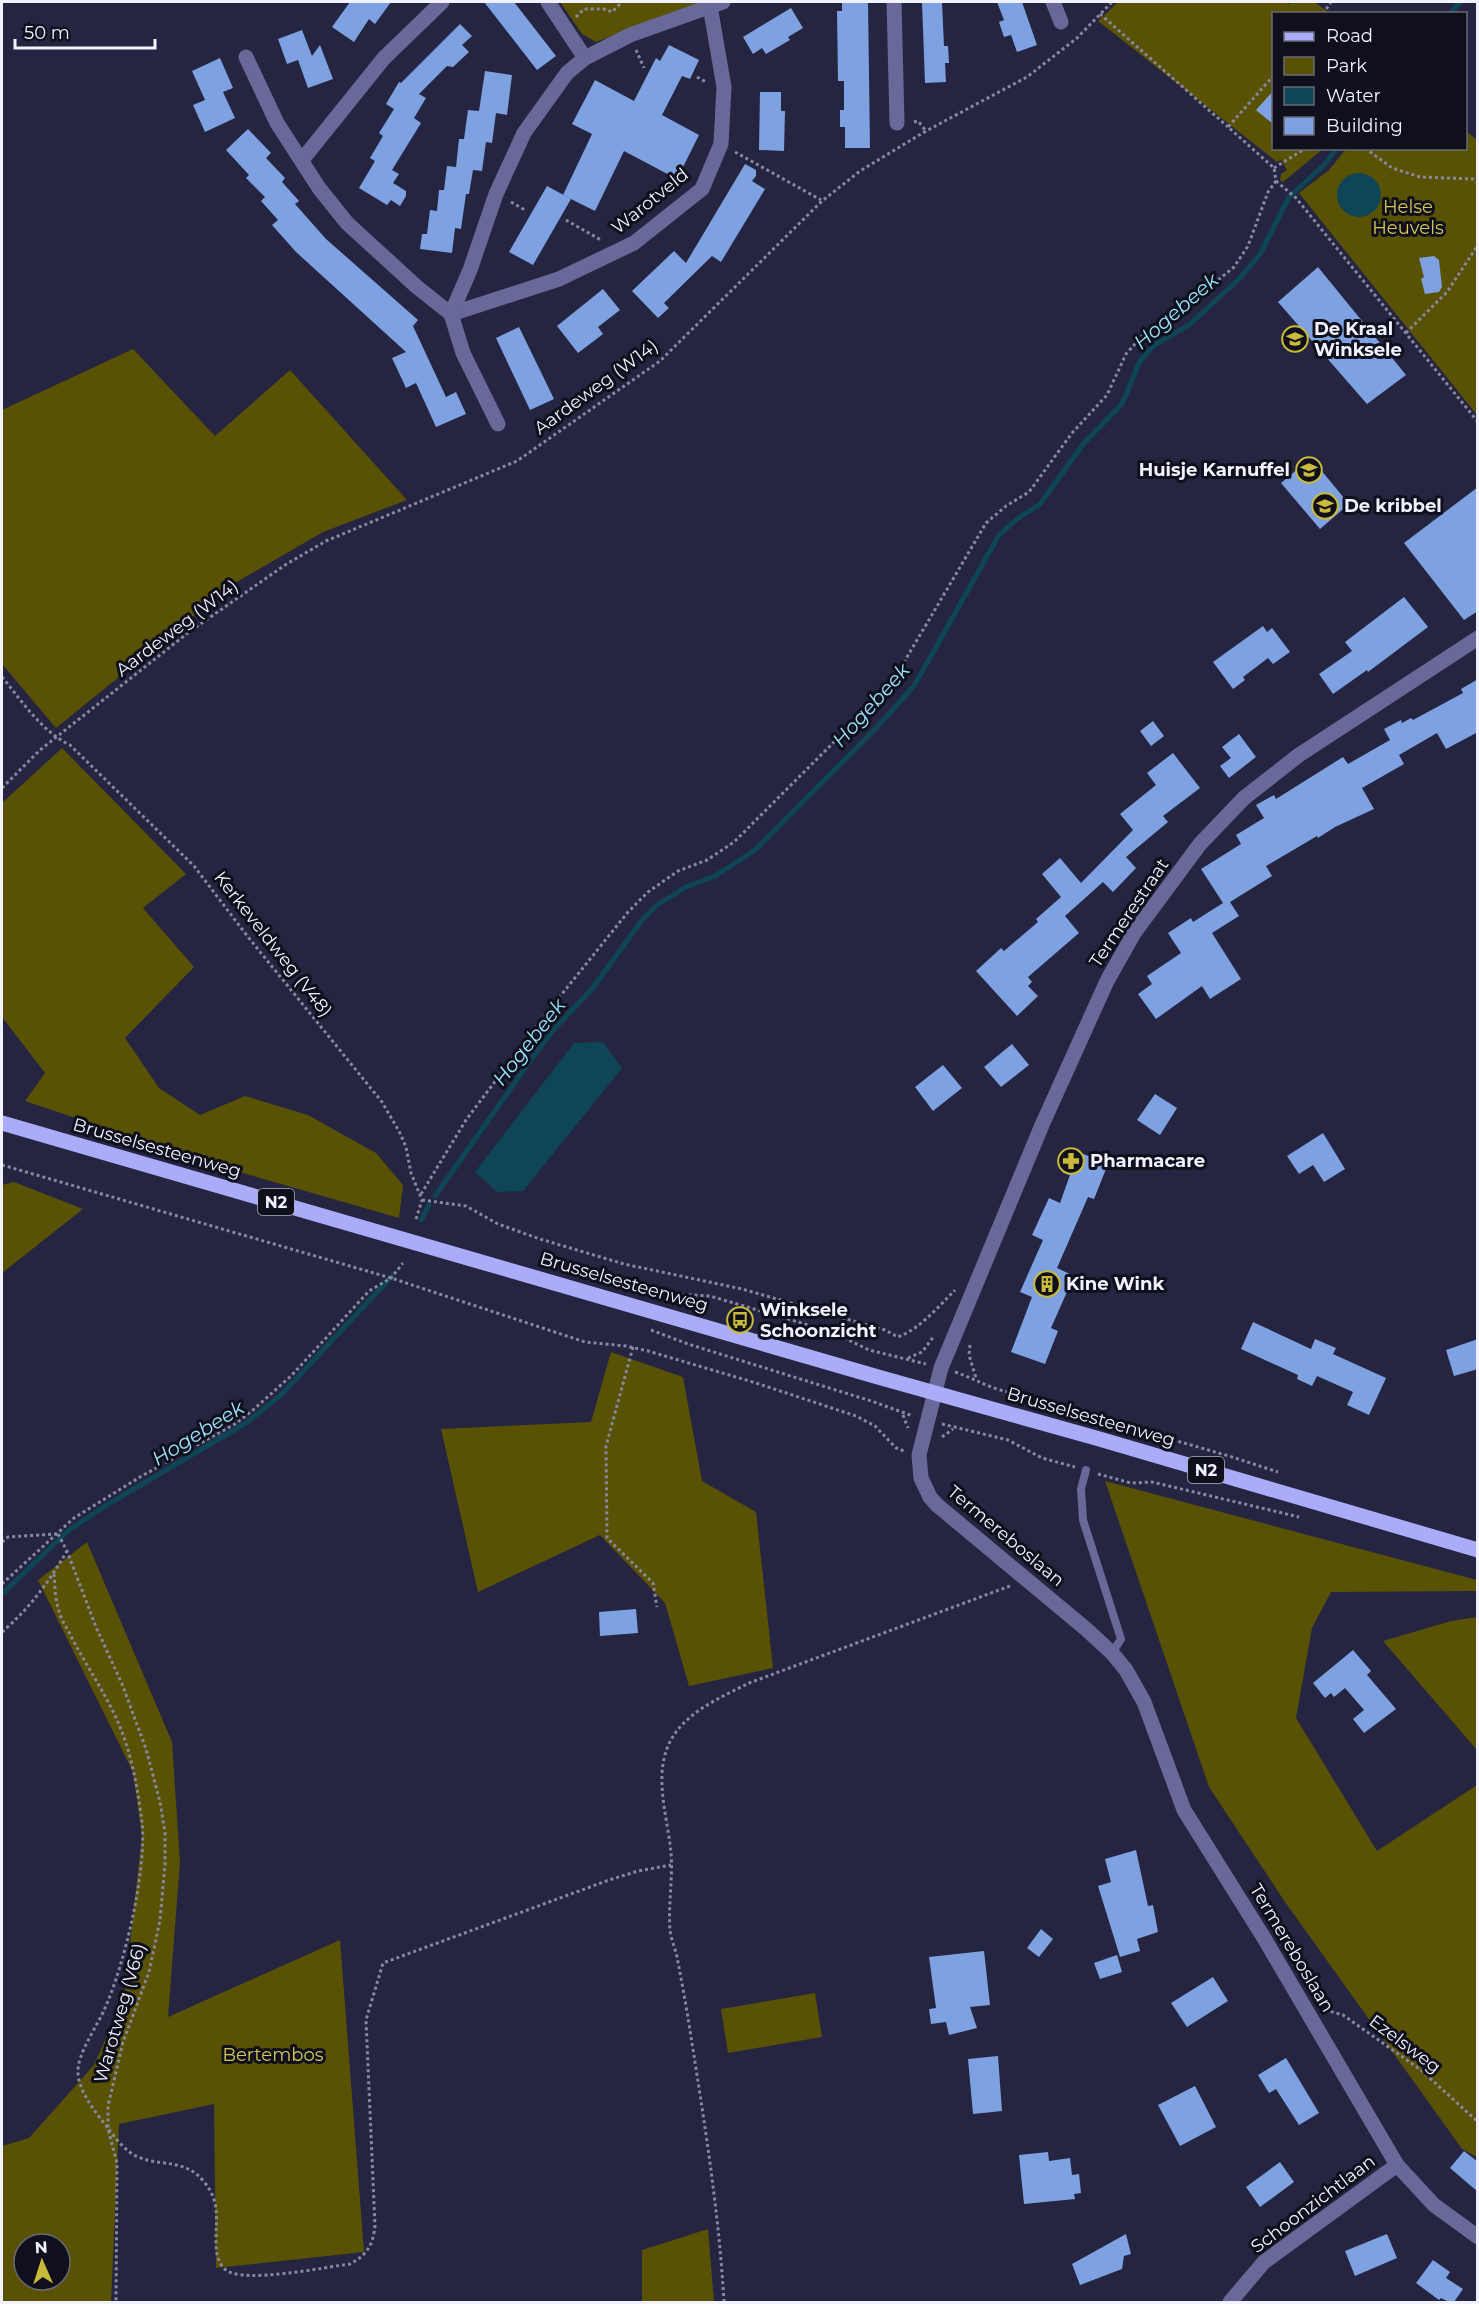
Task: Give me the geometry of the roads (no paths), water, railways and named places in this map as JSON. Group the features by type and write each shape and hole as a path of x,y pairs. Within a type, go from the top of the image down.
{"main road":[{"name":"Brusselsesteenweg","path":"2,1123 1478,1550"}],"street":[{"path":"302,160 384,58 442,2"},
{"path":"548,2 585,58"},
{"path":"894,2 897,123"},
{"path":"1053,2 1061,22"},
{"name":"Warotveld","path":"716,4 724,87 721,144 702,189 634,243 620,250 559,279 451,314 470,270 496,194 524,133 567,73 585,58 630,35 716,4"},
{"path":"246,57 277,123 320,188 347,223 417,287 451,314 463,353 498,424"},
{"name":"Termerestraat","path":"935,1392 942,1368 1001,1221 1107,981 1134,933 1164,891 1200,844 1244,798 1299,755 1478,638"},
{"name":"Termereboslaan","path":"935,1392 919,1455 921,1478 930,1497 945,1514 1112,1653 1126,1670 1144,1702 1184,1810 1307,2009 1397,2165 1434,2205 1478,2237"},
{"name":"Schoonzichtlaan","path":"1230,2302 1264,2262 1397,2165"}],"lane":[{"path":"1086,1470 1081,1489 1083,1520 1121,1639 1112,1653"}],"water":[{"path":"1359,173 1368,174 1375,179 1380,186 1380,204 1375,211 1368,216 1359,217 1350,216 1343,211 1338,204 1337,195 1338,186 1343,179 1350,174"},
{"path":"603,1042 622,1068 523,1191 497,1192 475,1172 574,1043"}],"waterway":[{"name":"Hogebeek","path":"1452,12 1460,2"},
{"name":"Hogebeek","path":"435,1196 537,1051 592,989 642,920 657,905 686,887 715,876 755,850 878,726 914,686 999,535 1017,519 1040,504 1084,443 1122,404 1140,361 1154,345 1189,325 1240,278 1260,254 1289,197 1323,166 1335,150"},
{"name":"Hogebeek","path":"421,1220 429,1205"},
{"name":"Hogebeek","path":"2,1594 69,1530 110,1503 246,1423 281,1395 392,1276"}],"place":[{"name":"De Kraal Winksele","path":"1295,339"},
{"name":"Huisje Karnuffel","path":"1309,470"},
{"name":"De kribbel","path":"1325,506"},
{"name":"Pharmacare","path":"1071,1161"},
{"name":"Kine Wink","path":"1047,1284"},
{"name":"Winksele Schoonzicht","path":"740,1320"}],"park label":[{"name":"Helse Heuvels","path":"1408,217"},
{"name":"Bertembos","path":"273,2055"}]}
